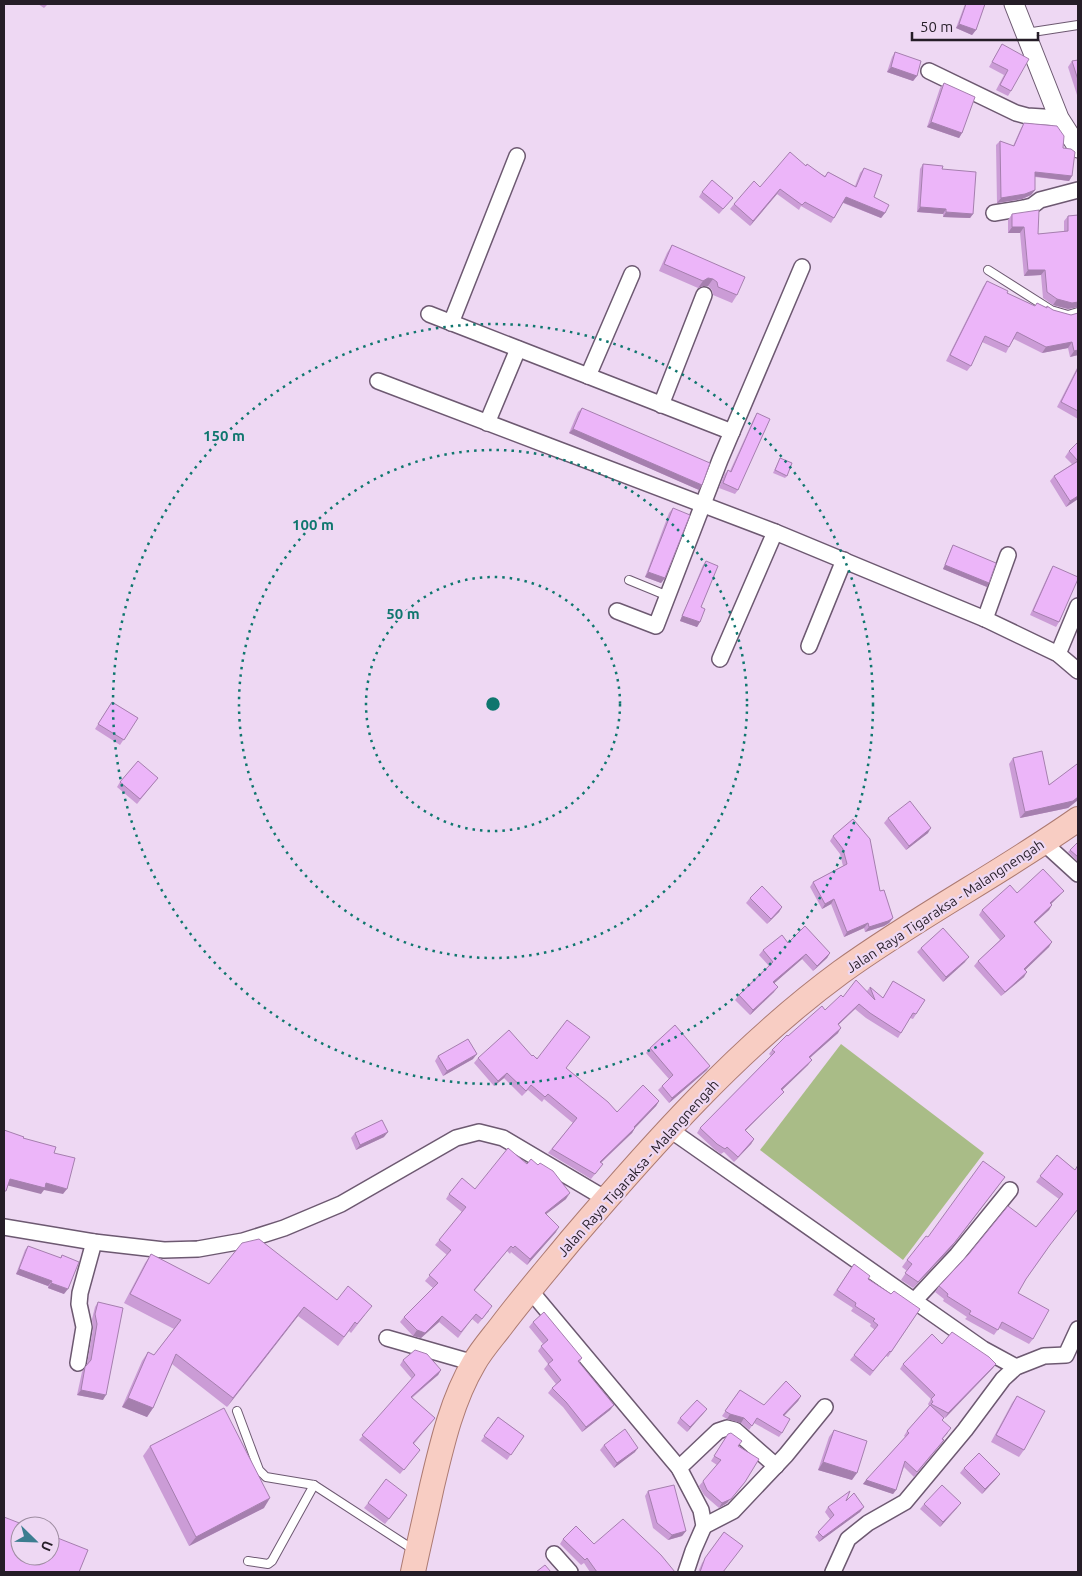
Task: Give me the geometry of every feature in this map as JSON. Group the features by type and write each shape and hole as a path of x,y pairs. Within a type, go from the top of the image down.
{"main road":[{"name":"Jalan Raya Tigaraksa - Malangnengah","path":"415,1562 448,1424 474,1363 529,1289 606,1199 669,1129 776,1024 842,972 1044,843 1078,819"}],"street":[{"path":"1014,4 1059,118 1078,148"},
{"path":"929,71 1027,116 1059,118"},
{"path":"451,323 516,156"},
{"path":"994,213 1032,206 1040,200 1078,190"},
{"path":"617,611 656,626 720,460 802,267"},
{"path":"588,376 632,274"},
{"path":"661,405 704,295"},
{"path":"429,314 732,432"},
{"path":"488,423 518,349"},
{"path":"378,381 844,560 984,618 1058,654 1078,671"},
{"path":"720,659 775,532"},
{"path":"984,618 1008,555"},
{"path":"809,646 844,560"},
{"path":"1058,654 1078,606"},
{"path":"1044,843 1078,874"},
{"path":"669,1129 983,1350 1016,1367"},
{"path":"4,1227 94,1242 164,1250 198,1249 243,1242 284,1228 341,1204 456,1138 479,1132 503,1138 606,1199"},
{"path":"914,1301 957,1255 1010,1190"},
{"path":"78,1363 84,1327 79,1304 80,1292 94,1242"},
{"path":"529,1289 679,1468 701,1510 704,1526 686,1572"},
{"path":"833,1572 848,1540 868,1523 905,1502 1003,1379 1016,1367 1044,1356 1072,1359 1078,1329"},
{"path":"387,1338 474,1363"},
{"path":"704,1526 733,1511 776,1466 825,1407"},
{"path":"679,1468 718,1431 727,1428 734,1430 776,1466"},
{"path":"554,1554 570,1572"}],"lane":[{"path":"1026,33 1078,25"},
{"path":"988,270 1051,310 1068,314 1078,312"},
{"path":"629,580 668,596"},
{"path":"237,1411 258,1470 266,1477 314,1485 415,1562"},
{"path":"248,1561 268,1564 275,1558 314,1485"}],"green space":[{"path":"841,1044 984,1153 903,1260 760,1150"}],"building":[{"path":"966,4 985,4 976,30 959,24"},
{"path":"1002,44 1029,59 1011,91 1000,85 1008,70 992,62"},
{"path":"895,52 921,61 917,76 891,67"},
{"path":"1078,60 1078,80 1072,61"},
{"path":"944,83 975,97 962,133 931,122"},
{"path":"1024,123 1057,126 1064,136 1063,148 1071,149 1075,152 1072,176 1035,172 1035,190 1025,194 1001,198 1000,141 1014,146"},
{"path":"790,152 806,166 807,164 825,177 828,172 856,187 864,168 882,175 874,197 889,205 885,213 846,197 834,218 805,202 802,205 780,189 753,221 734,204 754,181 760,187"},
{"path":"923,164 943,166 942,169 976,172 973,214 946,212 946,209 920,207"},
{"path":"712,180 733,198 723,209 702,192"},
{"path":"1039,210 1038,234 1068,231 1068,216 1078,215 1078,302 1072,303 1057,299 1047,292 1045,270 1028,270 1024,227 1012,227 1012,214"},
{"path":"672,245 745,277 737,295 718,287 717,282 713,279 708,278 703,281 664,264"},
{"path":"987,281 1035,306 1037,303 1071,315 1078,313 1078,350 1074,351 1072,342 1046,347 1017,332 1009,347 985,336 971,366 950,355"},
{"path":"1078,368 1078,411 1061,402"},
{"path":"582,408 710,463 702,485 573,429"},
{"path":"757,413 770,419 738,490 723,483 728,470 731,472"},
{"path":"1078,442 1078,461 1069,451"},
{"path":"780,458 792,463 787,476 775,470"},
{"path":"1078,461 1078,496 1070,501 1054,476"},
{"path":"673,508 690,515 665,578 648,572"},
{"path":"953,545 996,563 989,583 945,565"},
{"path":"706,561 718,566 701,607 705,609 700,622 682,616"},
{"path":"1053,566 1078,577 1059,622 1033,611"},
{"path":"112,702 138,718 124,740 98,724"},
{"path":"1042,751 1049,785 1078,765 1078,797 1073,801 1025,812 1013,758"},
{"path":"138,761 158,778 140,799 120,782"},
{"path":"910,801 931,828 909,846 888,818"},
{"path":"853,819 870,839 880,891 884,890 893,918 869,927 868,923 847,932 834,899 825,904 813,882 847,864 843,849 833,836"},
{"path":"1078,842 1078,857 1070,850"},
{"path":"1043,869 1064,891 1050,903 1052,905 1034,922 1052,942 1024,969 1027,972 1005,992 978,961 1005,936 982,910 1010,885 1017,893"},
{"path":"762,886 782,907 771,919 750,898"},
{"path":"805,926 830,953 817,966 806,954 773,982 778,987 753,1010 739,995 773,962 763,950 782,935 788,943"},
{"path":"943,928 969,957 946,977 921,948"},
{"path":"856,980 875,1000 870,987 883,998 893,981 925,1000 916,1014 913,1013 901,1033 859,1004 838,1024 841,1028 809,1057 812,1060 781,1089 784,1092 745,1130 754,1139 738,1157 727,1147 725,1149 717,1144 700,1128 775,1052 772,1050 787,1035 822,1006 825,1010 841,995 843,997"},
{"path":"567,1020 590,1037 566,1068 608,1102 617,1112 643,1085 659,1101 635,1128 600,1162 603,1164 595,1174 552,1149 577,1118 548,1094 545,1097 531,1085 526,1091 507,1073 498,1081 478,1058 509,1030 532,1056 537,1059"},
{"path":"675,1025 710,1066 672,1098 662,1086 673,1075 650,1048"},
{"path":"468,1039 477,1054 447,1071 438,1056"},
{"path":"382,1120 388,1132 360,1145 355,1133"},
{"path":"4,1130 23,1138 56,1147 54,1153 75,1158 67,1189 46,1183 45,1188 10,1179 6,1191 4,1191"},
{"path":"508,1148 527,1164 531,1159 538,1165 540,1163 553,1171 570,1193 545,1213 559,1227 530,1259 515,1246 513,1248 511,1246 474,1290 492,1306 482,1319 476,1314 461,1332 442,1316 425,1333 417,1330 404,1317 438,1283 429,1275 451,1250 439,1240 466,1207 449,1194 462,1178 475,1189"},
{"path":"1057,1155 1075,1170 1078,1165 1078,1209 1050,1245 1018,1293 1049,1310 1033,1339 1002,1322 998,1330 969,1314 971,1311 947,1296 948,1294 939,1286 968,1255 1008,1206 1036,1227 1063,1194 1040,1176"},
{"path":"983,1161 1005,1177 955,1242 918,1282 905,1273 912,1264 907,1260 926,1236 928,1237"},
{"path":"259,1239 337,1300 348,1286 372,1306 357,1324 355,1322 344,1337 304,1307 233,1398 176,1354 153,1408 128,1398 148,1352 154,1355 181,1320 130,1294 151,1254 209,1284 242,1243"},
{"path":"28,1246 61,1258 62,1255 79,1262 68,1289 19,1269"},
{"path":"854,1264 870,1276 868,1279 891,1294 894,1291 920,1309 891,1352 873,1371 854,1355 878,1325 873,1321 875,1319 855,1306 856,1303 837,1290"},
{"path":"98,1302 123,1308 106,1395 81,1390 85,1367 91,1360 97,1324 95,1314"},
{"path":"544,1312 582,1358 578,1361 614,1405 586,1427 552,1388 561,1380 548,1364 553,1360 541,1346 548,1340 533,1322"},
{"path":"952,1332 989,1357 996,1364 948,1413 931,1404 933,1402 931,1399 935,1395 903,1364 932,1334 942,1344"},
{"path":"415,1350 427,1354 441,1370 411,1397 435,1418 413,1443 420,1450 404,1470 362,1435 415,1375 403,1360"},
{"path":"786,1381 801,1396 783,1415 790,1419 782,1433 757,1418 752,1426 744,1418 725,1411 740,1390 764,1405"},
{"path":"1017,1396 1045,1411 1024,1450 996,1435"},
{"path":"697,1400 707,1409 690,1427 680,1418"},
{"path":"930,1405 944,1418 942,1420 951,1428 942,1439 944,1440 917,1472 905,1461 896,1490 866,1480 909,1433 907,1431"},
{"path":"224,1408 270,1498 196,1537 150,1446"},
{"path":"498,1417 524,1436 511,1455 484,1436"},
{"path":"625,1429 638,1448 617,1463 604,1445"},
{"path":"834,1430 867,1441 857,1473 823,1462"},
{"path":"731,1433 742,1441 738,1446 759,1459 745,1482 731,1499 722,1503 707,1490 703,1481 721,1460 714,1456 728,1434"},
{"path":"979,1453 1000,1474 985,1489 964,1468"},
{"path":"386,1479 407,1495 389,1519 368,1503"},
{"path":"674,1485 686,1531 672,1535 657,1523 648,1491"},
{"path":"942,1485 961,1503 943,1522 924,1504"},
{"path":"850,1491 846,1501 854,1493 864,1507 823,1537 818,1532 834,1515 828,1507"},
{"path":"4,1517 10,1519 10,1566 60,1566 60,1539 88,1550 79,1572 4,1572"},
{"path":"623,1519 661,1555 675,1572 597,1572 587,1558 585,1560 563,1539 576,1526 594,1544"},
{"path":"724,1532 743,1546 723,1572 700,1572 705,1558"},
{"path":"545,1565 551,1572 536,1572"}]}
